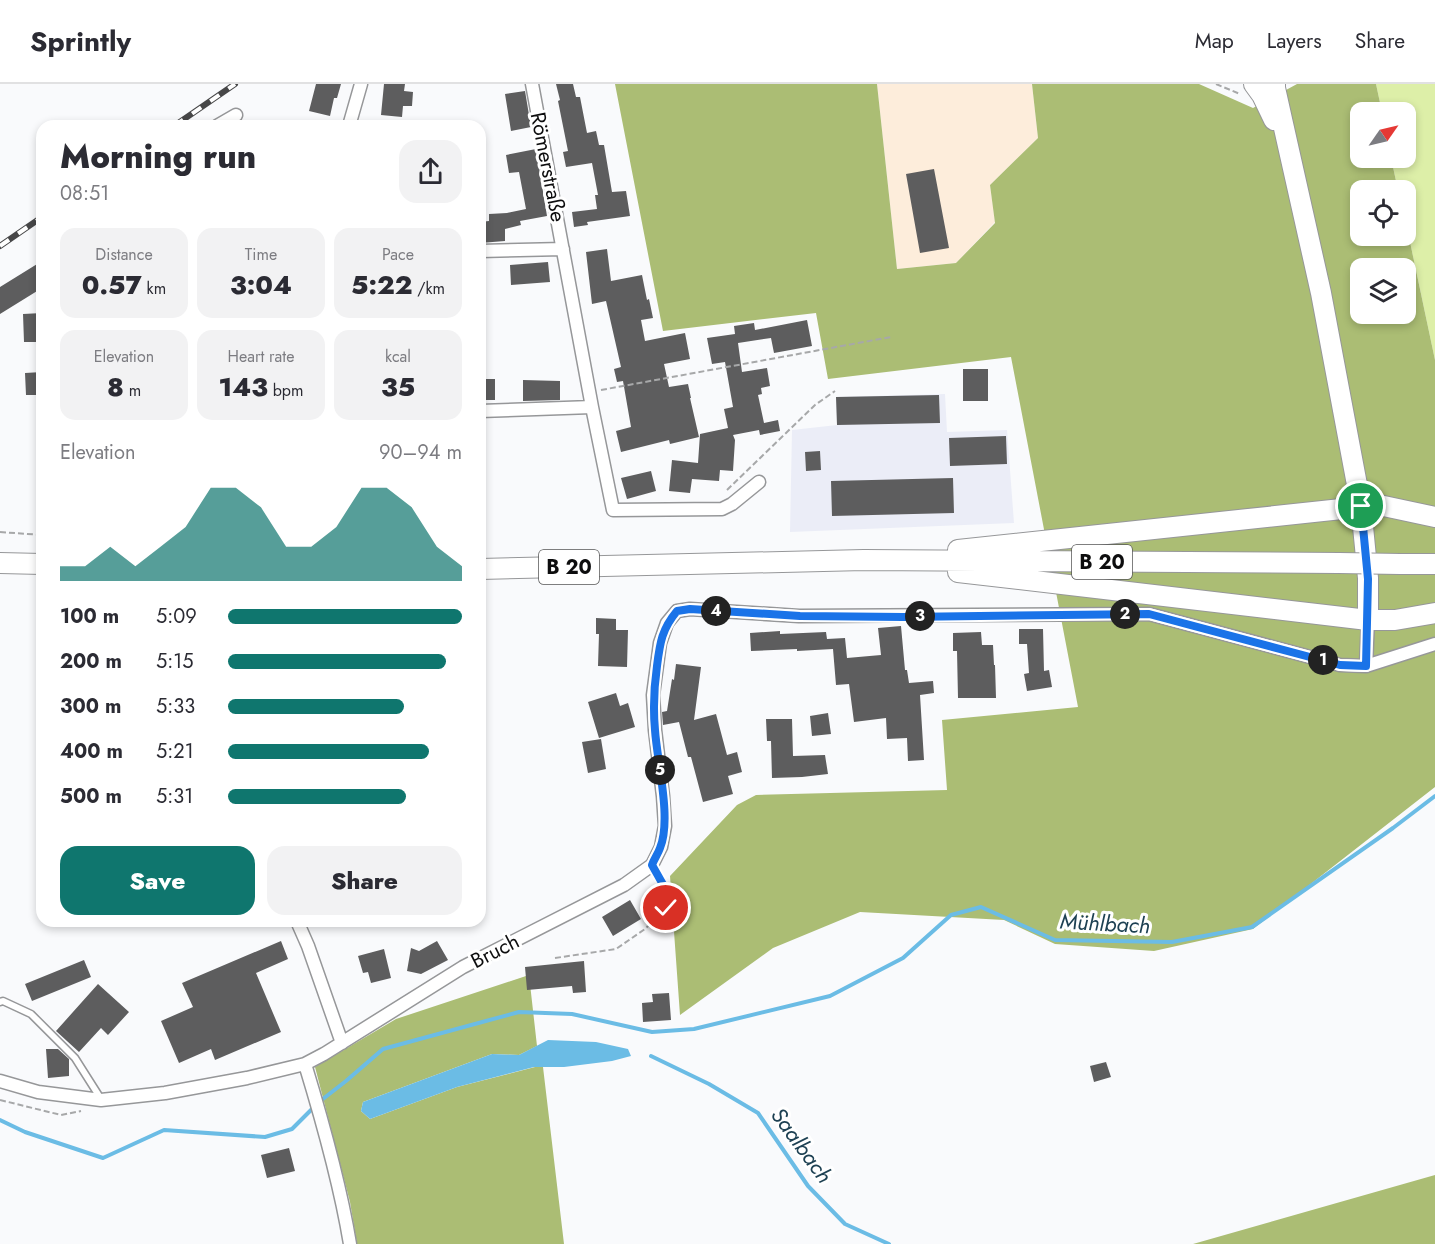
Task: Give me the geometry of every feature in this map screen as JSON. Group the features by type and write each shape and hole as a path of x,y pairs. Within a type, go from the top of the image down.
{"main road":[{"path":"1254,84 1262,94 1288,149"},
{"path":"1275,84 1321,292 1361,506 1368,579 1368,620"},
{"path":"864,560 1361,506 1379,505 1435,517"},
{"path":"864,560 1368,620 1395,620 1435,613"},
{"name":"B 20","path":"486,569 864,560 1435,564"},
{"path":"0,563 36,564"}],"street":[{"path":"351,120 361,84"},
{"name":"Römerstraße","path":"532,84 613,510 722,509 759,483"},
{"path":"227,120 236,115"},
{"name":"Römerstraße","path":"486,250 563,249"},
{"path":"486,411 592,407"},
{"path":"652,865 661,847 664,826 653,695 660,643 667,623 677,611 690,609 800,616 903,617 1149,614 1340,665 1366,666 1435,644"},
{"path":"1366,666 1368,620"},
{"name":"Bruch","path":"0,1081 38,1092 101,1100 165,1093 247,1078 305,1064 463,967 624,885 652,865"},
{"path":"300,927 342,1043"},
{"path":"305,1064 343,1203 350,1244"}],"lane":[{"path":"0,1002 3,1001 31,1014 75,1058 101,1100"}],"path":[{"path":"590,392 891,337"},
{"path":"708,509 815,405 835,391"},
{"path":"0,532 36,535"},
{"path":"555,958 616,949 645,929 666,908 665,888 652,865"},
{"path":"0,1100 61,1115 86,1110 101,1100"}],"shaded area":[{"path":"877,84 1032,84 1038,138 990,185 995,222 956,263 897,269"},
{"path":"945,394 947,432 1007,430 1014,523 790,532 792,430 837,425 836,397"}],"green space":[{"path":"615,84 877,84 897,269 956,263 995,223 990,185 1038,138 1032,84 1199,84 1253,108 1297,84 1376,84 1380,102 1350,102 1350,168 1393,168 1396,180 1350,180 1350,246 1411,246 1413,258 1350,258 1350,324 1416,324 1416,270 1435,360 1435,787 1253,929 1154,951 1055,944 1004,920 860,912 773,948 680,1015 670,876 737,805 756,795 947,790 942,720 1078,707 1011,357 828,379 816,313 663,331"},
{"path":"1376,84 1435,84 1435,360 1416,270 1416,258 1413,258 1411,246 1416,246 1416,180 1396,180 1393,168 1416,168 1416,102 1380,102"},
{"path":"529,975 537,1046 519,1055 492,1054 363,1102 361,1111 370,1119 457,1087 535,1067 543,1067 564,1244 357,1244 350,1202 315,1067 396,1019"},
{"path":"1435,1175 1435,1244 1193,1244"}],"water":[{"path":"548,1040 596,1042 628,1049 631,1056 612,1061 564,1067 534,1067 457,1087 370,1119 361,1111 363,1102 492,1054 519,1055"}],"building":[{"path":"316,84 341,84 337,98 334,98 330,116 309,111"},
{"path":"384,84 405,84 404,91 413,92 412,106 403,106 402,117 381,115"},
{"path":"556,84 573,84 576,97 580,97 587,133 596,131 599,145 604,145 612,192 626,191 630,216 587,222 588,225 574,227 572,212 597,209 595,195 598,195 592,163 566,167 563,152 568,151"},
{"path":"525,91 531,127 511,131 505,94"},
{"path":"536,149 547,216 520,221 521,225 505,229 505,241 486,243 486,221 489,221 489,214 526,209 519,172 509,173 506,155"},
{"path":"934,169 949,248 920,253 906,174"},
{"path":"607,249 611,281 642,275 653,318 641,320 645,341 685,333 690,359 664,364 669,387 688,384 699,437 670,444 669,440 621,452 616,431 631,427 623,381 617,382 614,369 621,367 606,301 592,304 586,252"},
{"path":"548,262 550,282 511,285 510,265"},
{"path":"36,265 36,292 0,314 0,287"},
{"path":"36,313 36,342 24,342 23,314"},
{"path":"807,320 812,346 774,353 771,338 738,343 742,372 767,368 770,386 761,388 762,394 758,395 764,423 778,420 780,431 760,435 759,430 733,435 735,440 733,471 720,470 719,481 692,479 690,493 669,491 672,460 698,463 700,434 728,428 724,409 733,407 725,362 712,364 707,338 735,334 734,326 754,323 755,330"},
{"path":"963,369 988,369 988,401 963,401"},
{"path":"36,372 36,395 26,395 25,373"},
{"path":"486,379 495,379 495,400 486,400"},
{"path":"523,380 560,381 560,400 523,401"},
{"path":"939,395 940,423 837,425 836,397"},
{"path":"1006,436 1007,464 950,466 949,438"},
{"path":"820,451 821,470 806,471 805,452"},
{"path":"651,471 656,491 627,499 621,478"},
{"path":"953,478 954,513 832,516 831,481"},
{"path":"596,618 616,619 616,630 628,630 627,667 598,666 599,634 596,634"},
{"path":"901,626 905,670 907,670 909,683 933,681 934,693 920,695 924,760 908,761 907,738 887,739 886,718 854,722 849,684 836,685 833,649 751,651 750,633 826,632 827,639 845,638 847,658 881,655 878,628"},
{"path":"1019,629 1043,629 1044,671 1049,670 1052,687 1027,691 1024,674 1029,673 1027,644 1019,644"},
{"path":"981,632 982,645 993,645 996,698 958,698 957,651 953,651 953,633"},
{"path":"676,664 701,667 694,720 716,714 727,755 737,752 742,772 728,776 733,794 703,802 679,722 663,725 662,712 667,711"},
{"path":"616,693 620,706 628,703 635,727 599,738 588,702"},
{"path":"828,713 831,734 812,736 810,716"},
{"path":"766,719 792,719 793,756 825,755 828,774 772,778 771,741 767,741"},
{"path":"601,739 606,769 588,773 582,742"},
{"path":"630,900 641,919 613,936 602,917"},
{"path":"281,941 288,959 256,973 281,1032 215,1060 211,1049 179,1063 161,1021 193,1007 182,983"},
{"path":"437,941 448,960 421,974 407,971 411,948 419,951"},
{"path":"384,949 391,978 371,983 368,972 363,973 358,956"},
{"path":"84,960 91,977 32,1001 25,984"},
{"path":"584,961 586,992 573,993 572,986 527,990 525,967"},
{"path":"98,984 129,1012 108,1035 101,1028 79,1052 56,1031"},
{"path":"669,993 671,1020 643,1022 642,1003 653,1002 652,994"},
{"path":"46,1049 58,1049 69,1059 69,1076 48,1078"},
{"path":"1106,1062 1111,1077 1094,1082 1090,1066"},
{"path":"289,1148 295,1171 267,1178 261,1155"}],"waterway":[{"name":"Mühlbach","path":"319,1102 383,1049 519,1012 572,1014 652,1032 694,1029 830,996 903,958 951,915 981,907 1055,940 1172,942 1252,927 1435,796"},
{"name":"Saalbach","path":"651,1056 709,1084 758,1113 808,1186 845,1224 889,1244"},
{"path":"0,1120 25,1132 103,1158 164,1130 265,1137 292,1129 314,1107"}],"railway":[{"path":"183,120 235,84"},
{"path":"0,246 36,221"}],"route":[{"path":"666,908 665,888 652,865 661,847 664,826 653,695 660,643 667,623 677,611 690,609 800,616 903,617 1149,614 1340,665 1366,666 1368,579 1361,506"}]}
